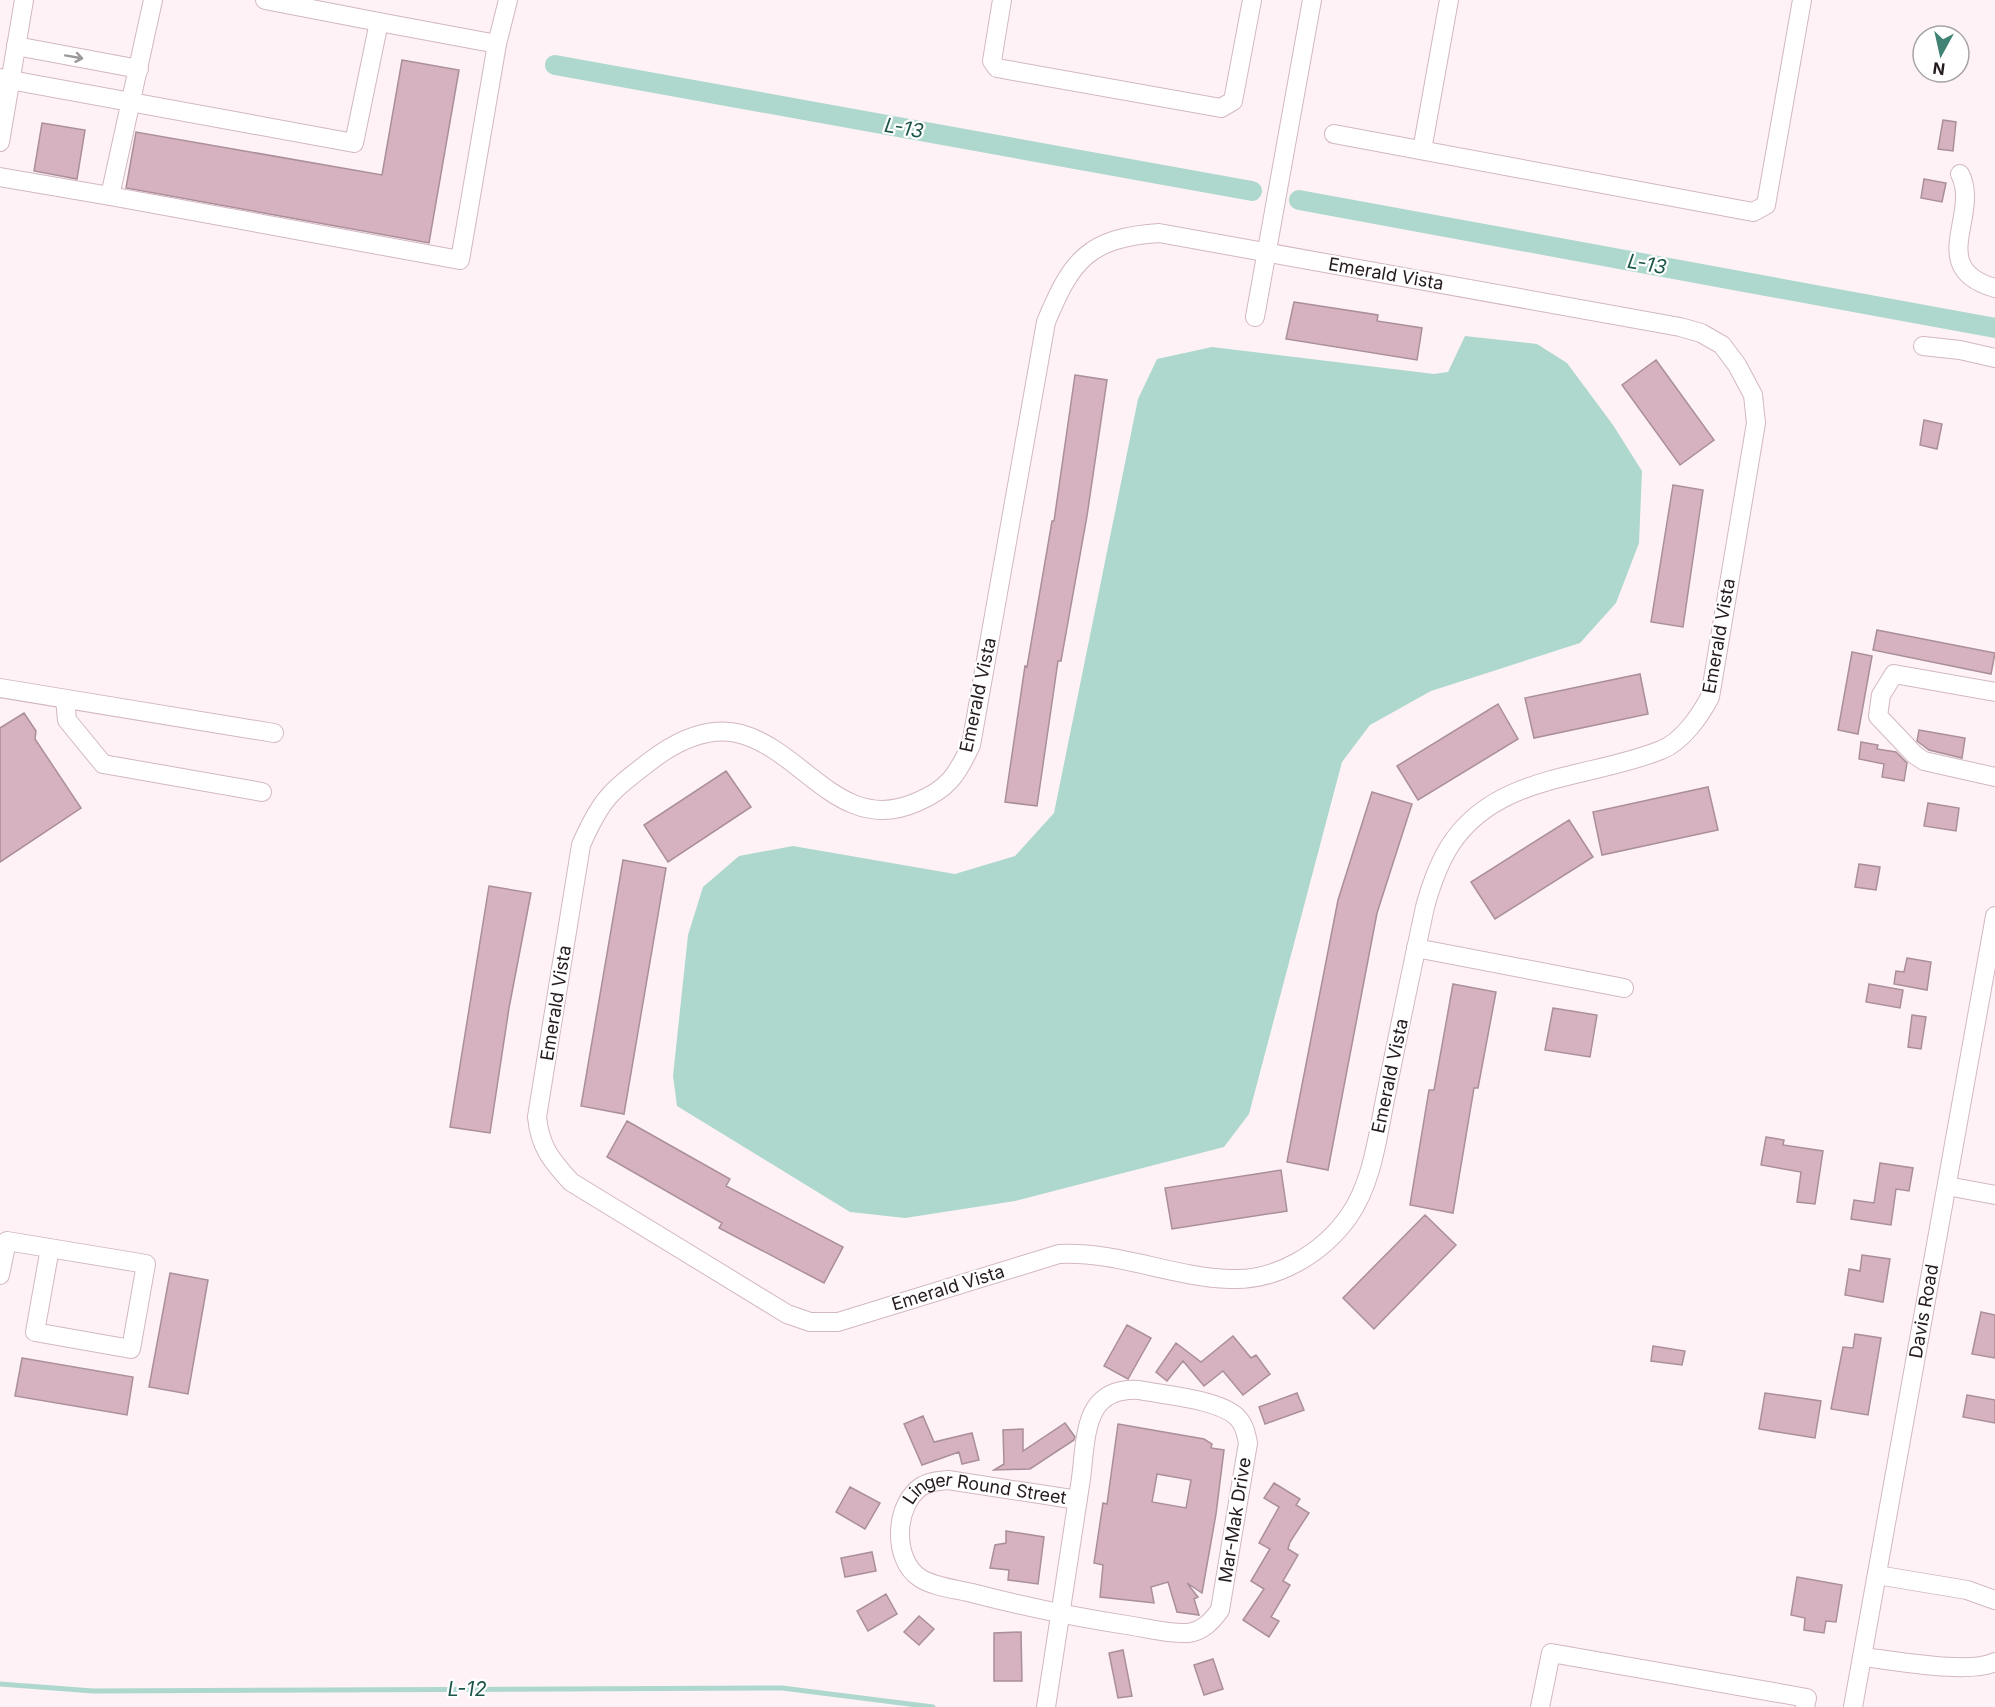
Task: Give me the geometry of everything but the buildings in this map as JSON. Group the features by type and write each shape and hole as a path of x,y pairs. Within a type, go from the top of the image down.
{"street":[{"path":"0,142 5,79 16,46 24,0"},
{"path":"110,196 153,0"},
{"path":"269,0 497,44"},
{"path":"0,177 460,260 497,44 508,0"},
{"path":"1002,0 992,62 997,68 1221,108 1233,101 1252,0"},
{"path":"1255,317 1312,0"},
{"path":"1422,150 1449,0"},
{"path":"1334,134 1753,212 1766,205 1802,0"},
{"path":"5,79 354,143 379,22"},
{"path":"16,46 139,69"},
{"path":"1960,174 1966,185 1958,257 1965,272 1975,282 1995,288"},
{"name":"Emerald Vista","path":"1159,233 1680,327 1701,333 1722,345 1754,394 1756,423 1710,697 1703,710 1687,729 1663,750 1531,785 1504,798 1476,817 1452,842 1436,869 1416,948 1370,1170 1362,1189 1350,1215 1329,1239 1304,1260 1269,1275 1231,1280 1097,1255 1059,1254 838,1322 810,1322 787,1314 571,1182 554,1164 539,1140 537,1117 581,845 595,813 609,793 664,750 688,738 711,732 739,734 766,743 846,802 872,810 903,808 936,794 958,774 971,745 1046,322 1060,289 1081,259 1105,243 1129,235 1159,233"},
{"path":"1923,346 1960,350 1995,358"},
{"path":"1995,692 1894,674 1881,695 1878,716 1915,755 1924,760 1995,777"},
{"path":"0,688 274,733"},
{"path":"65,699 67,720 103,764 262,792"},
{"name":"Davis Road","path":"1857,1706 1862,1658 1947,1186 1990,972 1995,915"},
{"path":"1416,948 1624,988"},
{"path":"1947,1186 1995,1195"},
{"path":"0,1275 4,1239 146,1264 131,1349 35,1332 50,1248"},
{"name":"Mar-Mak Drive","path":"1060,1616 1177,1633 1202,1628 1220,1610 1248,1443 1238,1419 1228,1410 1216,1406 1126,1389 1113,1393 1094,1411 1078,1500"},
{"name":"Linger Round Street","path":"1060,1616 921,1579 911,1571 904,1560 901,1548 903,1517 906,1505 913,1494 935,1481 948,1480 1078,1500"},
{"path":"1046,1707 1078,1500"},
{"path":"1877,1575 1967,1590 1995,1600"},
{"path":"1540,1707 1551,1653 1807,1698 1805,1707"},
{"path":"1862,1658 1956,1667 1977,1667 1995,1662"}],"shaded area":[{"path":"1465,336 1537,344 1567,363 1613,425 1642,471 1639,543 1616,603 1580,643 1431,691 1370,725 1342,762 1249,1114 1224,1147 1015,1201 905,1218 850,1212 677,1106 673,1076 688,935 703,887 739,856 793,846 955,874 1015,856 1054,813 1138,399 1157,359 1212,347 1434,374 1448,372"}],"waterway":[{"name":"L-13","path":"555,65 1252,191"},
{"name":"L-13","path":"1299,200 1995,328"},
{"name":"L-12","path":"0,1684 93,1691 782,1688 933,1707"}]}
